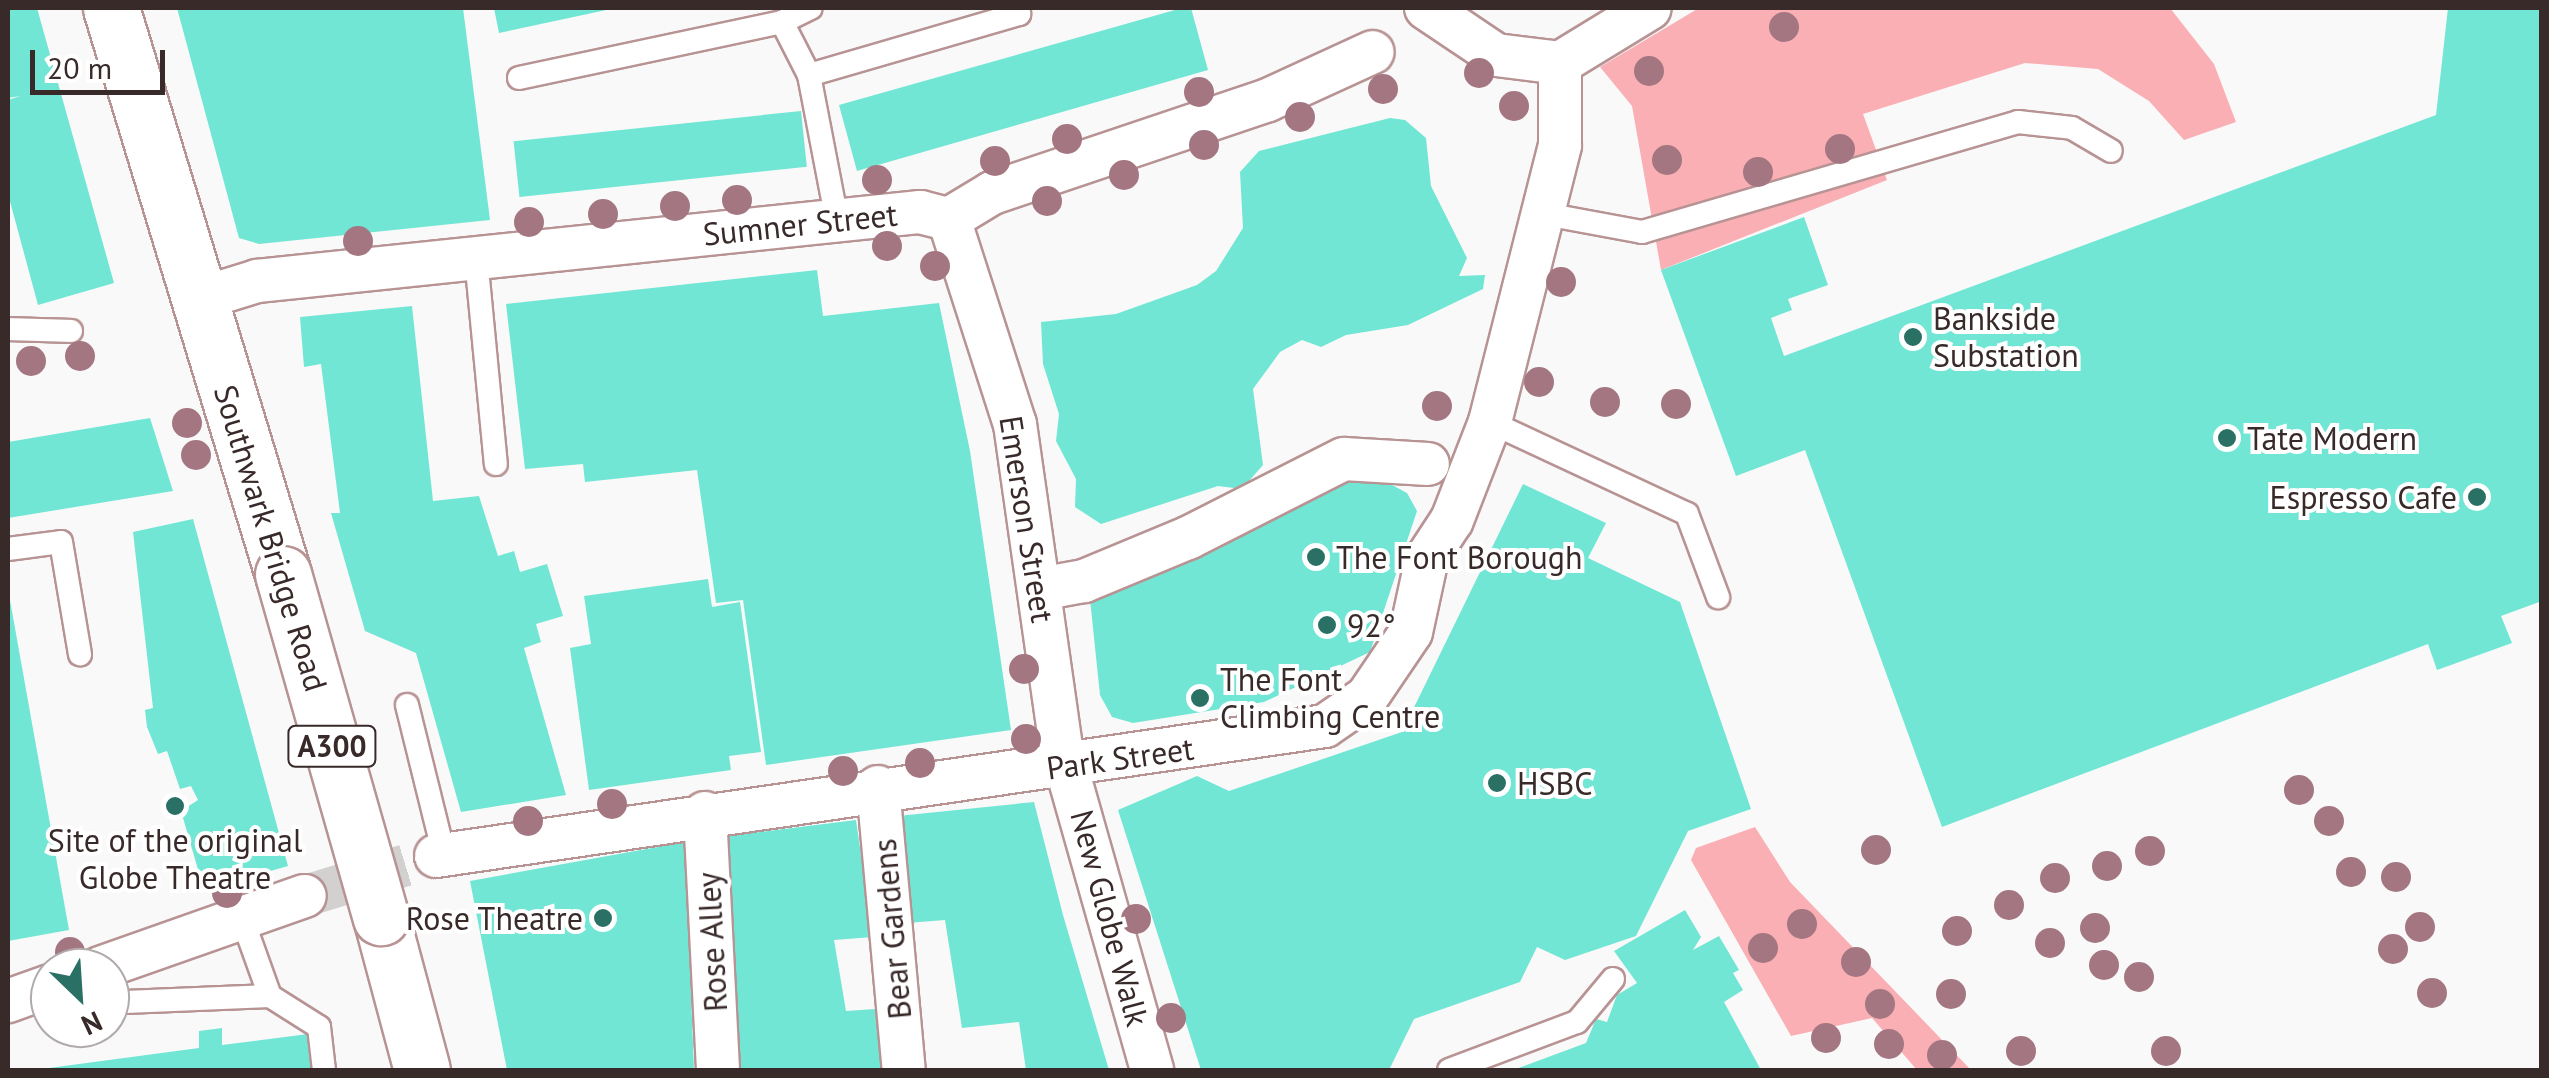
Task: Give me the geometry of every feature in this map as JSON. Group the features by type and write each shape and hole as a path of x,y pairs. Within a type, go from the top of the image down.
{"main road":[{"name":"Southwark Bridge Road","path":"111,8 284,574 422,1070"}],"street":[{"path":"1430,13 1496,55 1560,64 1650,8"},
{"path":"949,219 992,193 1268,100 1373,52"},
{"name":"Park Street","path":"440,855 705,813 768,791 878,787 1068,767 1324,726 1367,697 1397,660 1426,587 1427,558 1452,520 1447,471 1490,422 1560,145 1560,64"},
{"name":"Sumner Street","path":"199,300 257,281 920,212 949,219"},
{"name":"Emerson Street","path":"949,219 1016,424 1068,767"},
{"path":"1040,590 1084,581 1188,538 1344,459 1447,471"},
{"name":"New Globe Walk","path":"1068,767 1152,1070"},
{"name":"Bear Gardens","path":"878,787 904,1070"},
{"name":"Rose Alley","path":"705,813 718,1070"},
{"path":"130,957 305,896"}],"lane":[{"path":"520,78 750,18 782,22 810,8"},
{"path":"809,74 1020,14 1017,8"},
{"path":"782,22 809,74 838,220"},
{"path":"1545,214 1642,232 2018,122 2072,128 2111,151"},
{"path":"476,258 496,464"},
{"path":"8,329 72,332"},
{"path":"1490,422 1687,514 1718,597"},
{"path":"8,550 61,542 80,654"},
{"path":"407,705 440,855"},
{"path":"242,918 270,996"},
{"path":"1449,1070 1576,1022 1613,979"},
{"path":"130,1002 270,996 319,1026 324,1070"}],"shaded area":[{"path":"1699,8 2170,8 2214,64 2236,122 2184,140 2149,101 2098,69 2025,63 1863,114 1887,180 1661,270 1632,106 1600,67"},
{"path":"1755,827 1790,882 1971,1070 1917,1070 1872,1018 1791,1036 1691,860 1696,848"}],"building":[{"path":"8,8 37,8 114,283 38,305 8,194 8,100 20,96 8,98"},
{"path":"177,8 463,8 490,220 259,244 239,238"},
{"path":"494,8 611,8 611,9 499,33"},
{"path":"1191,8 1208,70 857,171 839,105"},
{"name":"Tate Modern","path":"2448,8 2542,8 2542,601 2501,616 2512,643 2437,670 2428,644 1942,827 1805,450 1736,476 1661,270 1804,217 1828,285 1788,299 1792,310 1771,318 1784,356 2436,115"},
{"path":"801,111 807,167 519,197 514,141"},
{"path":"1390,118 1405,120 1426,138 1431,186 1467,258 1459,276 1485,275 1483,289 1408,325 1346,335 1321,347 1302,340 1280,352 1253,389 1263,465 1242,489 1218,486 1101,524 1075,507 1076,479 1056,441 1059,414 1043,364 1041,322 1116,314 1197,285 1216,271 1243,228 1240,172 1259,151"},
{"path":"817,270 823,316 939,303 970,451 1011,730 766,765 743,600 716,603 697,470 585,482 583,464 525,469 506,304"},
{"path":"412,306 433,501 479,496 498,556 514,551 520,572 547,564 563,616 536,624 541,642 524,648 566,795 461,812 416,653 365,631 331,513 340,513 321,364 304,367 300,317"},
{"path":"150,418 173,491 8,518 8,442"},
{"path":"1370,473 1407,493 1417,511 1370,652 1264,702 1133,723 1112,717 1100,695 1090,599 1340,475"},
{"name":"HSBC","path":"1523,484 1606,523 1588,558 1680,602 1751,809 1688,831 1636,936 1565,960 1537,947 1520,982 1414,1019 1389,1070 1201,1070 1118,810 1197,776 1229,791 1402,732"},
{"path":"193,519 288,866 204,890 181,811 198,800 191,786 180,789 167,751 158,754 147,727 145,710 153,708 133,532"},
{"path":"708,579 712,607 740,602 761,752 729,756 731,770 589,790 570,648 591,644 584,596"},
{"path":"8,589 69,930 8,941"},
{"path":"1034,802 1109,1070 1026,1070 1019,1022 962,1028 945,920 907,923 898,816"},
{"path":"856,820 873,937 834,940 846,1011 875,1009 882,1070 732,1070 727,836"},
{"path":"685,842 694,1070 507,1070 470,881"},
{"path":"1685,910 1701,937 1693,950 1719,936 1739,970 1733,973 1743,990 1724,1002 1761,1070 1513,1070 1586,1043 1596,1019 1607,1022 1617,995 1637,983 1614,951"},
{"path":"222,1028 222,1045 308,1034 311,1070 34,1070 199,1048 199,1031"}],"tunnel":[{"path":"305,896 436,856"}],"place":[{"name":"Bankside Substation","path":"1913,337"},
{"name":"Tate Modern","path":"2227,438"},
{"name":"Espresso Cafe","path":"2477,497"},
{"name":"The Font Borough","path":"1316,557"},
{"name":"92°","path":"1327,625"},
{"name":"The Font Climbing Centre","path":"1200,698"},
{"name":"HSBC","path":"1497,783"},
{"name":"Site of the original Globe Theatre","path":"175,806"},
{"name":"Rose Theatre","path":"603,918"}]}
